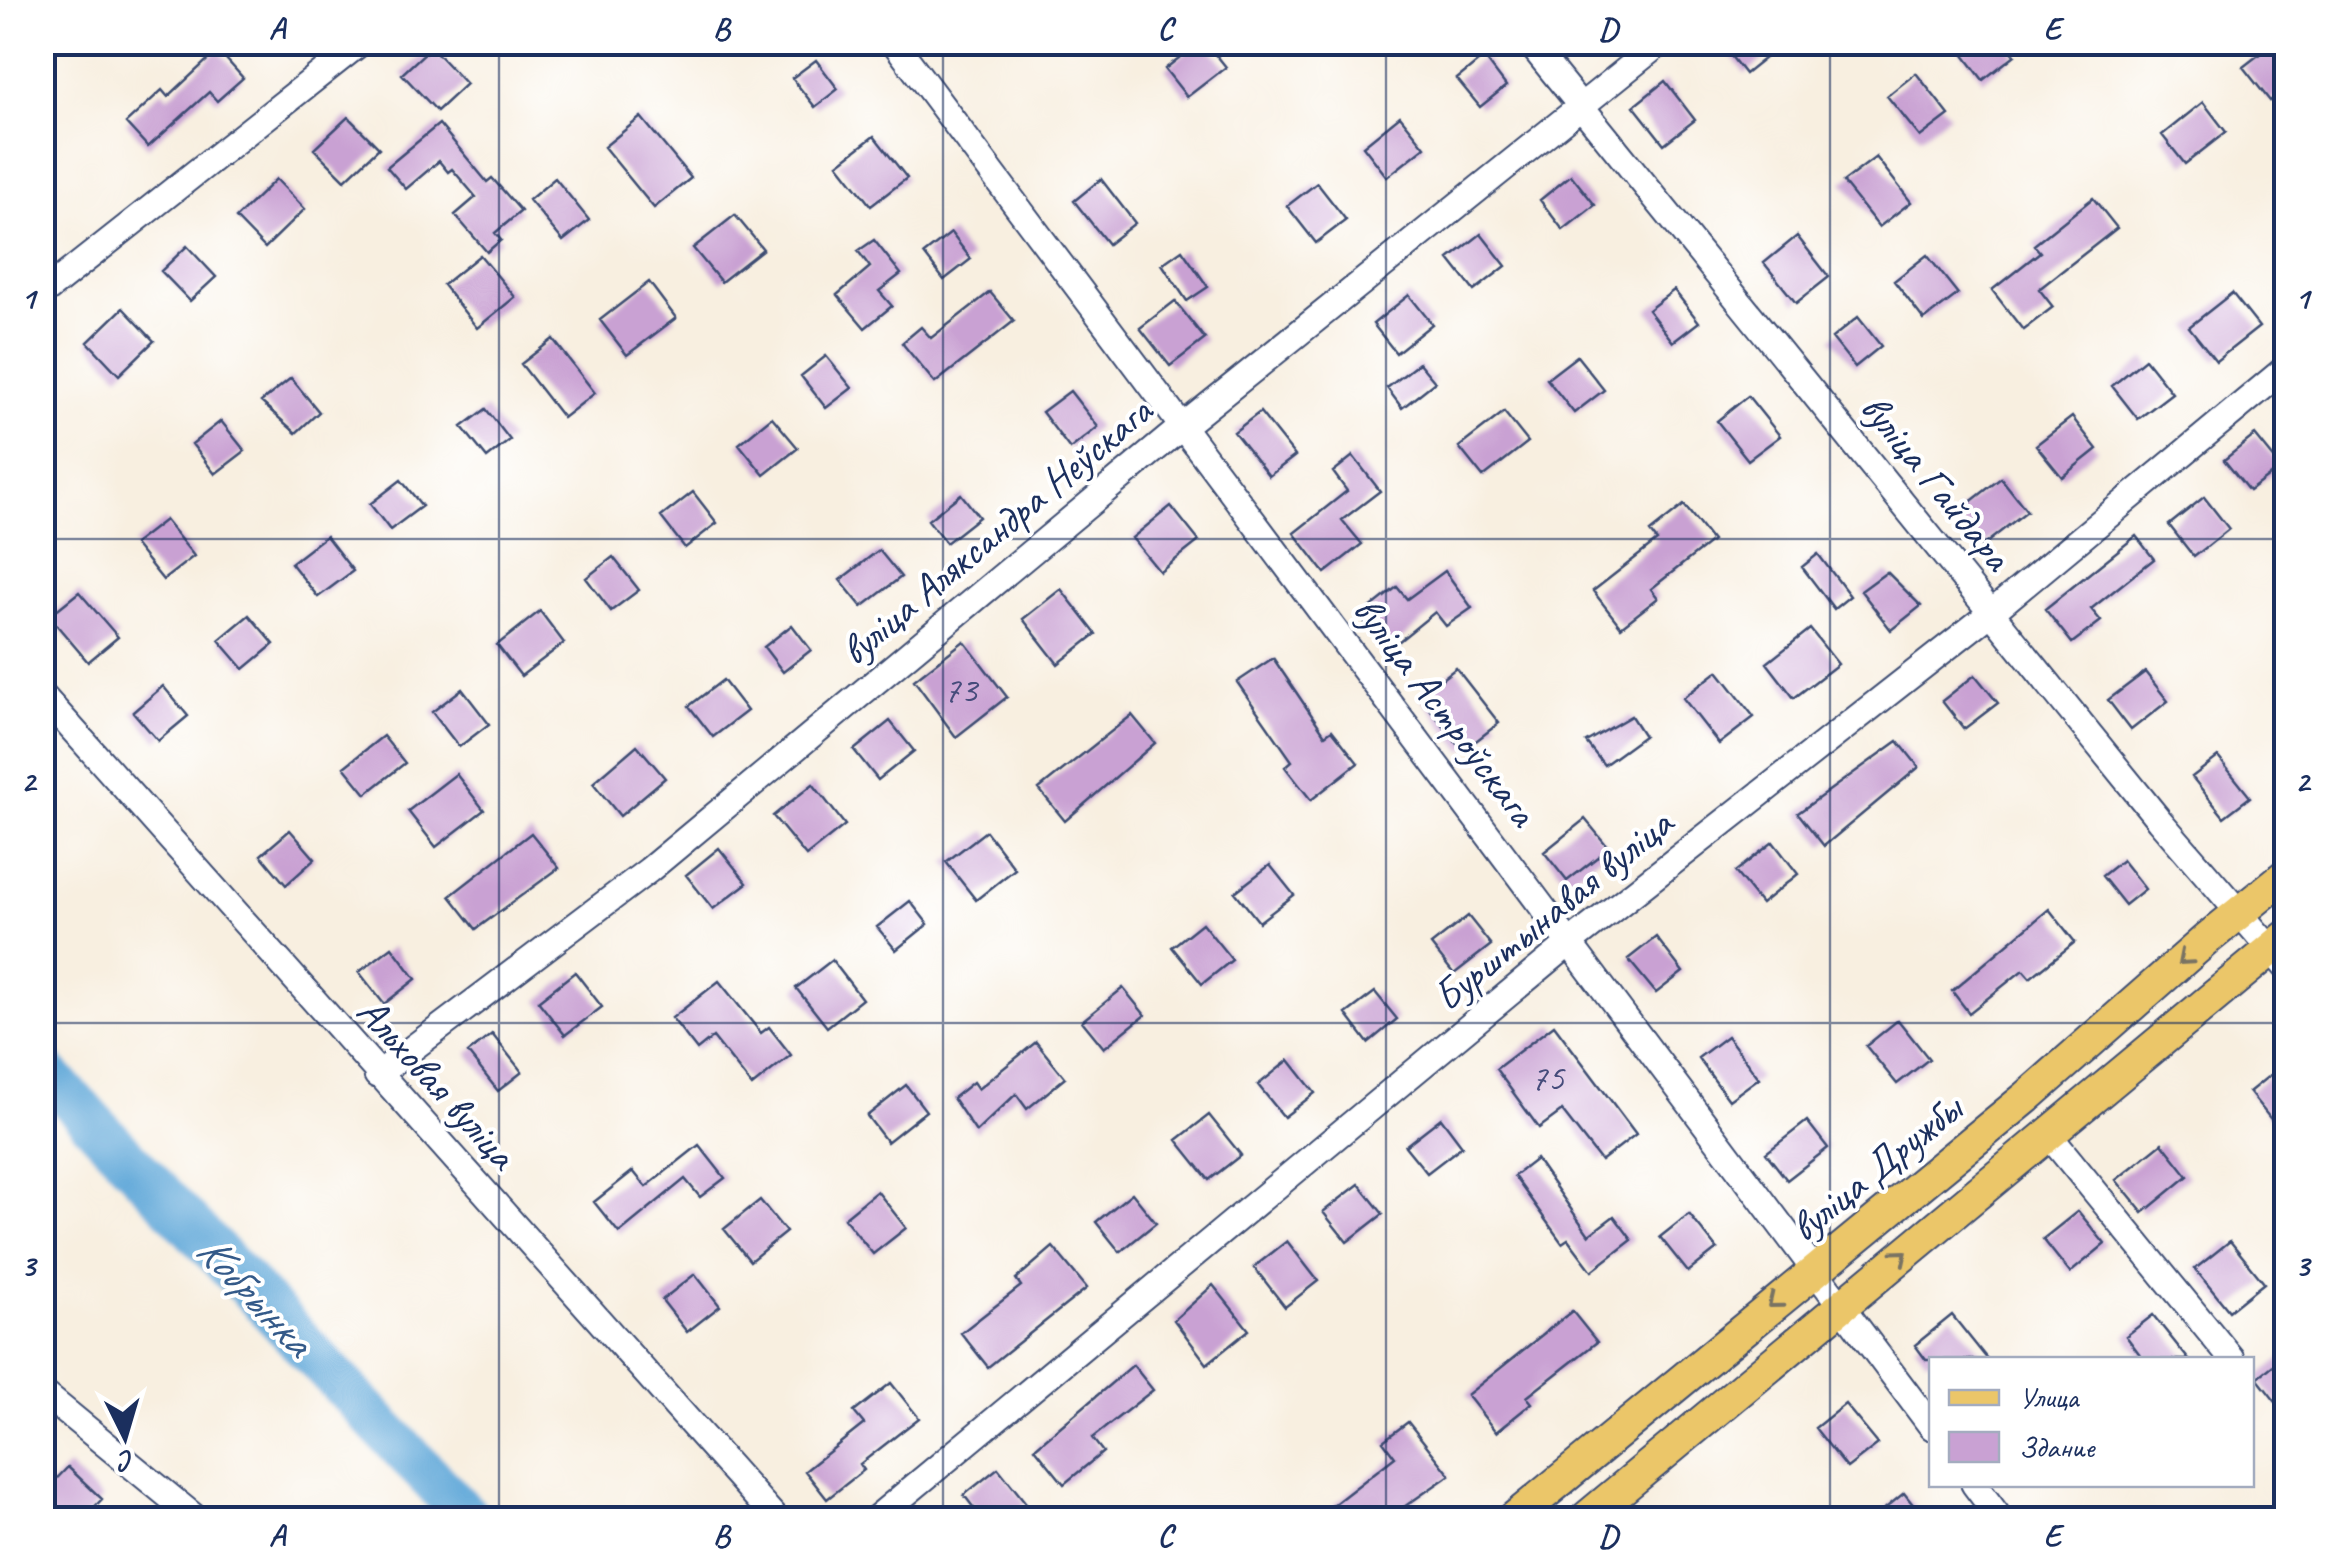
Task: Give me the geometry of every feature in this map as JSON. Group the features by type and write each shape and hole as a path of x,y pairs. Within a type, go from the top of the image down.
{"main road":[{"name":"вуліца Дружбы","path":"1512,1520 2027,1098 2240,910 2286,876"},
{"path":"2282,951 2267,924 2286,900"},
{"path":"2059,1125 2130,1046 2242,952 2247,938 2240,910"},
{"name":"вуліца Дружбы","path":"1584,1520 2059,1125 2282,951"},
{"path":"1842,1308 1839,1291 1846,1270 1951,1179 2027,1098"},
{"path":"1627,1484 1724,1383 1810,1312 1816,1300 1816,1270"}],"street":[{"path":"42,294 361,42"},
{"name":"вуліца Астроўскага","path":"894,42 1929,1424"},
{"name":"вуліца Гайдара","path":"1529,42 2159,820 2282,951"},
{"name":"вуліца Аляксандра Неўскага","path":"377,1075 649,870 1183,426 1661,42"},
{"name":"Бурштынавая вуліца","path":"874,1520 1571,942 1992,612 2286,368"},
{"name":"Альховая вуліца","path":"42,696 777,1520"},
{"path":"2059,1125 2230,1357"},
{"path":"42,1392 198,1520"},
{"path":"1976,1487 1993,1517"}],"building":[{"path":"1199,42 1206,42 1226,67 1187,97 1165,69"},
{"path":"1720,42 1785,42 1745,74"},
{"path":"1954,42 2005,42 2015,55 1983,80"},
{"path":"2274,43 2286,59 2286,89 2270,101 2243,67"},
{"path":"431,47 466,84 437,111 402,74"},
{"path":"218,50 243,78 217,101 209,92 148,147 126,123 162,90 168,97"},
{"path":"1484,57 1506,86 1480,107 1457,79"},
{"path":"816,60 838,89 815,107 792,78"},
{"path":"1916,73 1949,115 1920,137 1887,96"},
{"path":"1665,81 1695,120 1664,144 1634,106"},
{"path":"2203,102 2226,132 2185,164 2162,135"},
{"path":"1400,116 1425,147 1387,177 1363,146"},
{"path":"348,117 379,148 345,180 314,149"},
{"path":"641,117 691,178 654,208 604,147"},
{"path":"439,124 487,182 492,178 521,211 495,233 501,240 487,252 455,215 476,197 452,169 448,172 439,161 406,189 387,167"},
{"path":"874,136 907,178 871,206 838,164"},
{"path":"1876,157 1911,202 1879,227 1843,182"},
{"path":"1571,175 1595,205 1563,230 1540,200"},
{"path":"555,178 589,220 563,241 529,200"},
{"path":"276,179 305,209 265,248 236,218"},
{"path":"1101,179 1135,223 1108,244 1074,201"},
{"path":"1317,183 1346,220 1316,243 1287,206"},
{"path":"2093,198 2117,228 2039,289 2053,307 2023,330 1992,290 2040,252 2034,245"},
{"path":"735,215 763,249 721,282 693,248"},
{"path":"951,233 971,259 944,280 924,254"},
{"path":"1481,234 1506,266 1474,291 1449,259"},
{"path":"1797,236 1829,277 1796,303 1764,263"},
{"path":"874,240 901,274 879,291 892,306 865,328 837,295 870,267 858,251"},
{"path":"187,246 216,277 190,301 161,271"},
{"path":"1182,250 1208,287 1187,301 1162,264"},
{"path":"480,255 515,297 477,328 443,285"},
{"path":"1927,255 1958,294 1924,320 1894,281"},
{"path":"649,282 676,318 627,355 600,320"},
{"path":"1674,290 1699,322 1673,342 1648,310"},
{"path":"990,292 1014,321 935,383 902,343 921,327 931,338"},
{"path":"2232,293 2259,327 2216,361 2189,327"},
{"path":"1409,295 1432,324 1396,353 1373,324"},
{"path":"1175,301 1205,339 1170,366 1140,328"},
{"path":"123,308 154,341 119,375 88,342"},
{"path":"1858,317 1881,346 1855,367 1832,338"},
{"path":"553,339 595,393 563,418 521,364"},
{"path":"826,356 852,388 826,408 801,376"},
{"path":"1577,356 1604,390 1574,413 1547,379"},
{"path":"2145,359 2172,393 2138,419 2112,386"},
{"path":"1419,363 1435,382 1402,408 1387,388"},
{"path":"291,378 319,412 296,433 261,402"},
{"path":"1070,391 1098,427 1070,449 1042,412"},
{"path":"1748,396 1780,436 1748,460 1717,421"},
{"path":"486,409 510,440 487,458 462,427"},
{"path":"1260,412 1295,456 1269,476 1234,432"},
{"path":"1504,412 1528,442 1483,477 1459,447"},
{"path":"772,417 798,448 764,475 739,444"},
{"path":"2072,417 2097,449 2062,477 2036,445"},
{"path":"221,421 245,451 215,474 192,444"},
{"path":"2255,435 2281,467 2249,491 2224,460"},
{"path":"1353,456 1380,491 1342,520 1362,544 1325,573 1294,533 1347,491 1333,472"},
{"path":"2001,478 2027,511 1981,547 1955,514"},
{"path":"401,480 422,506 390,530 370,504"},
{"path":"693,492 717,523 685,548 661,517"},
{"path":"961,494 979,517 946,543 928,520"},
{"path":"2204,497 2229,529 2194,557 2169,525"},
{"path":"1684,505 1712,541 1651,589 1658,598 1621,627 1593,591 1657,541 1650,532"},
{"path":"1171,506 1199,541 1160,572 1132,538"},
{"path":"165,520 194,556 163,580 134,544"},
{"path":"326,536 353,571 318,597 291,563"},
{"path":"2136,536 2154,559 2091,609 2101,621 2072,643 2045,609"},
{"path":"879,550 901,577 862,607 840,580"},
{"path":"1818,554 1850,596 1834,609 1802,567"},
{"path":"613,557 639,590 611,611 586,578"},
{"path":"1445,571 1472,608 1446,626 1435,612 1387,651 1360,616 1397,587 1407,599"},
{"path":"1887,572 1921,606 1891,630 1861,591"},
{"path":"1061,589 1096,634 1058,664 1023,619"},
{"path":"79,592 118,637 88,662 49,616"},
{"path":"540,611 564,643 521,676 497,645"},
{"path":"249,615 274,644 244,669 219,640"},
{"path":"792,625 811,650 783,672 764,647"},
{"path":"1810,629 1838,664 1794,698 1767,663"},
{"path":"964,641 1007,697 956,737 914,680"},
{"path":"1273,658 1325,735 1332,730 1358,763 1311,800 1285,767 1292,761 1237,682"},
{"path":"1456,668 1499,723 1463,751 1420,696"},
{"path":"1718,671 1754,717 1719,744 1683,698"},
{"path":"2145,672 2168,701 2131,730 2108,700"},
{"path":"1975,675 1998,703 1964,729 1942,701"},
{"path":"723,680 747,711 713,737 689,706"},
{"path":"163,686 188,716 158,741 133,712"},
{"path":"462,689 489,724 459,747 432,712"},
{"path":"1132,715 1155,743 1065,821 1039,789"},
{"path":"1631,716 1644,736 1604,765 1586,742"},
{"path":"890,721 914,751 878,780 854,750"},
{"path":"383,736 405,763 366,794 344,767"},
{"path":"1898,741 1919,767 1824,846 1798,813"},
{"path":"637,745 665,778 620,816 593,783"},
{"path":"2218,757 2250,797 2224,817 2192,777"},
{"path":"456,774 484,810 436,847 408,811"},
{"path":"813,784 845,825 806,856 773,816"},
{"path":"1585,819 1609,848 1567,881 1544,852"},
{"path":"290,830 315,859 286,885 261,855"},
{"path":"986,831 1015,869 976,900 946,862"},
{"path":"531,833 559,868 476,929 450,896"},
{"path":"1773,842 1798,874 1761,904 1735,872"},
{"path":"719,848 747,883 713,909 686,875"},
{"path":"2122,860 2145,889 2125,905 2102,876"},
{"path":"1270,865 1294,895 1259,922 1235,892"},
{"path":"910,901 928,924 896,950 877,927"},
{"path":"2049,909 2075,942 2030,978 2023,970 1969,1013 1952,991"},
{"path":"1468,916 1491,945 1454,974 1431,945"},
{"path":"1202,923 1232,960 1202,984 1172,947"},
{"path":"1656,937 1683,972 1656,993 1628,959"},
{"path":"392,947 416,979 384,1004 359,972"},
{"path":"832,960 862,999 827,1027 796,988"},
{"path":"575,972 602,1007 565,1035 538,1001"},
{"path":"719,981 761,1033 769,1027 791,1055 752,1086 713,1037 697,1050 672,1018"},
{"path":"1123,988 1145,1015 1104,1048 1082,1021"},
{"path":"1375,992 1397,1019 1368,1043 1346,1014"},
{"path":"1898,1020 1929,1059 1897,1084 1866,1046"},
{"path":"1554,1025 1636,1134 1601,1161 1562,1111 1539,1128 1496,1069"},
{"path":"492,1034 522,1072 498,1091 468,1053"},
{"path":"1727,1036 1759,1078 1729,1100 1698,1058"},
{"path":"1036,1042 1065,1078 1027,1109 1016,1094 976,1132 953,1098 973,1082 978,1089"},
{"path":"1289,1060 1315,1093 1284,1117 1258,1085"},
{"path":"2286,1062 2286,1138 2249,1092"},
{"path":"906,1085 926,1111 887,1142 867,1116"},
{"path":"1209,1115 1241,1155 1209,1180 1177,1140"},
{"path":"1441,1118 1462,1146 1427,1173 1405,1146"},
{"path":"1807,1121 1828,1148 1787,1180 1766,1153"},
{"path":"2162,1143 2188,1176 2143,1213 2116,1180"},
{"path":"699,1145 725,1178 700,1197 685,1179 619,1233 594,1202 633,1171 646,1187"},
{"path":"1536,1159 1589,1235 1614,1216 1632,1240 1592,1271 1568,1239 1562,1243 1514,1176"},
{"path":"1359,1184 1383,1214 1347,1242 1323,1212"},
{"path":"877,1191 906,1228 873,1254 844,1218"},
{"path":"1132,1193 1156,1223 1120,1252 1096,1222"},
{"path":"760,1200 786,1232 750,1261 724,1229"},
{"path":"2078,1211 2105,1244 2070,1273 2043,1239"},
{"path":"1689,1214 1717,1249 1688,1272 1660,1237"},
{"path":"1287,1241 1318,1281 1285,1307 1254,1267"},
{"path":"2230,1241 2264,1283 2229,1311 2195,1269"},
{"path":"1053,1247 1087,1288 988,1367 961,1333 1021,1286 1016,1279"},
{"path":"695,1274 720,1306 687,1332 662,1300"},
{"path":"1213,1285 1249,1330 1207,1364 1174,1320"},
{"path":"1572,1311 1597,1342 1527,1397 1532,1403 1496,1432 1467,1395"},
{"path":"1952,1315 1986,1357 1926,1360 1915,1345"},
{"path":"2153,1315 2187,1357 2142,1357 2126,1336"},
{"path":"2286,1355 2286,1415 2257,1378"},
{"path":"1133,1365 1153,1390 1092,1438 1103,1452 1064,1484 1035,1448"},
{"path":"891,1383 919,1418 860,1464 864,1470 827,1499 805,1471 864,1424 854,1412"},
{"path":"1845,1404 1878,1444 1847,1468 1815,1428"},
{"path":"1408,1422 1450,1475 1385,1520 1345,1520 1333,1505 1395,1457 1383,1441"},
{"path":"68,1467 102,1499 82,1520 52,1520 42,1511 42,1494"},
{"path":"998,1468 1026,1503 1005,1520 983,1520 964,1495"},
{"path":"1904,1493 1925,1520 1871,1520"}],"waterway":[{"name":"Кобрынка","path":"42,1069 470,1520"}]}
